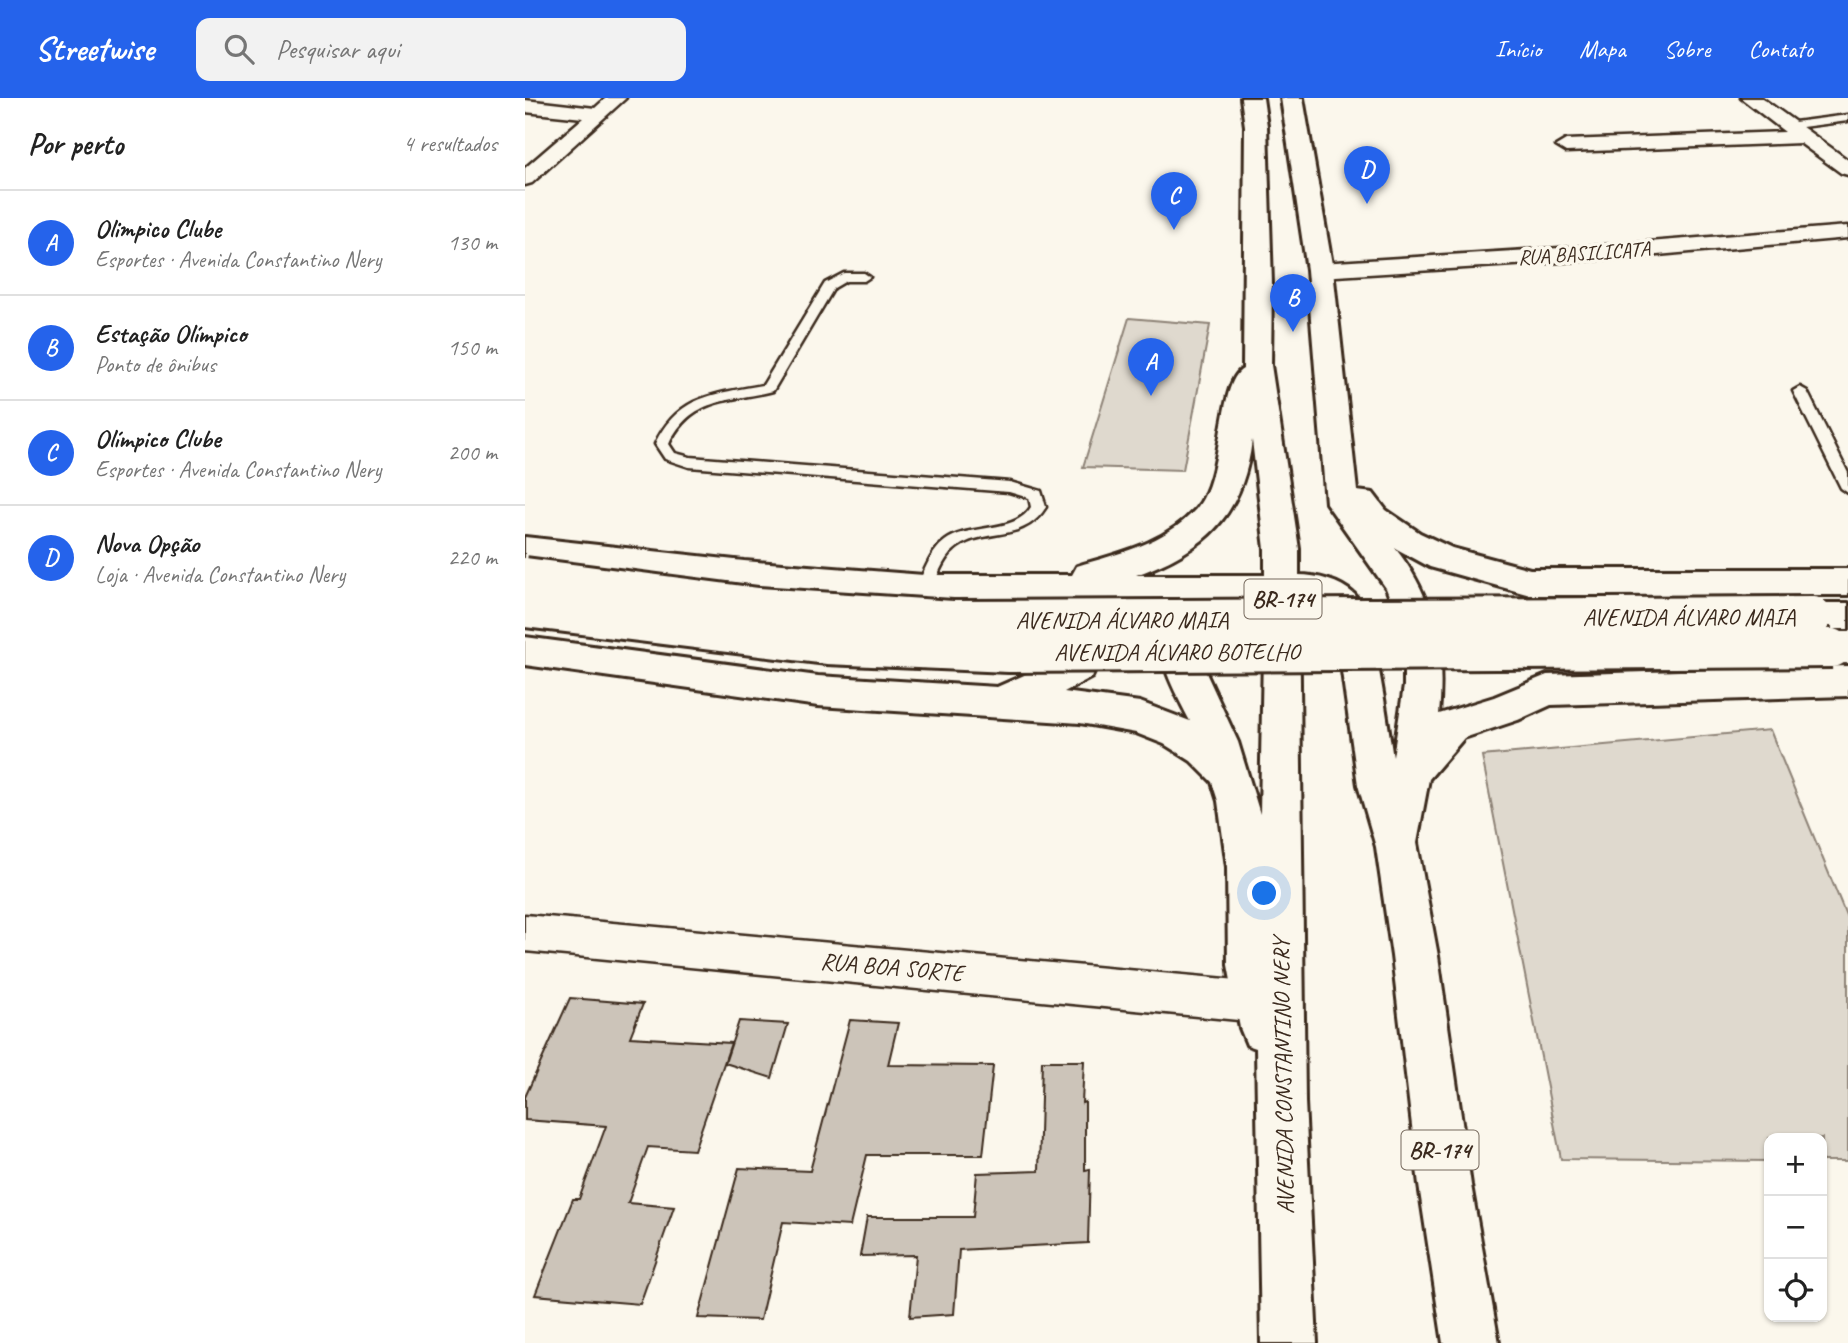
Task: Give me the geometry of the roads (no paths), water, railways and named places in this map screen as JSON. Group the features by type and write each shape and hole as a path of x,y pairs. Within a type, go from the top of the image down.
{"main road":[{"name":"AVENIDA CONSTANTINO NERY","path":"1252,98 1256,126 1259,284 1257,365 1282,549 1280,1102 1289,1343"},
{"name":"BR-174","path":"1292,98 1320,270 1342,503 1354,525 1374,546 1408,596 1424,651 1425,678 1412,770 1402,809 1397,847 1415,956 1445,1185 1471,1343"},
{"path":"969,587 1082,576 1120,569 1148,558 1201,523 1219,503 1230,477 1241,402 1248,380 1257,365"},
{"path":"1341,474 1374,518 1408,541 1442,558 1530,582 1848,582"},
{"path":"525,549 744,574 924,588 1314,588 1342,604 1357,650 1378,785 1397,847"},
{"name":"AVENIDA ÁLVARO MAIA","path":"525,578 758,607 953,620 1848,616"},
{"path":"1530,582 1506,598 1493,612 1490,632 1508,662 1527,679 1547,690"},
{"path":"1199,589 1178,615 1176,638 1183,671 1214,730 1238,801 1248,867 1251,965 1280,1102"},
{"path":"1001,701 1079,667 1093,637 1083,612 1065,590"},
{"name":"AVENIDA ÁLVARO BOTELHO","path":"525,608 827,645 997,653 1840,648"},
{"path":"525,651 818,691 1001,701 1080,708 1140,718 1178,733 1205,749 1229,773"},
{"path":"1412,770 1451,726 1505,709 1547,690 1848,681"}],"street":[{"path":"525,178 617,98"},
{"path":"1750,98 1848,169"},
{"path":"525,106 599,114"},
{"path":"1566,146 1795,132"},
{"name":"RUA BASILICATA","path":"1320,270 1597,253 1848,232"},
{"name":"RUA BOA SORTE","path":"525,933 1259,1002"}],"lane":[{"path":"1795,132 1848,118"},
{"path":"864,277 844,277 829,286 768,388 700,402 682,412 667,428 663,444 670,456 689,462 1010,487 1036,495 1039,502 1038,511 1025,522 956,540 941,551 924,588"},
{"path":"1800,391 1848,488"}],"place":[{"name":"Nova Opção","path":"1367,204"},
{"name":"Olímpico Clube","path":"1174,230"},
{"name":"Estação Olímpico","path":"1293,332"},
{"name":"Olimpico Clube","path":"1151,396"}]}
